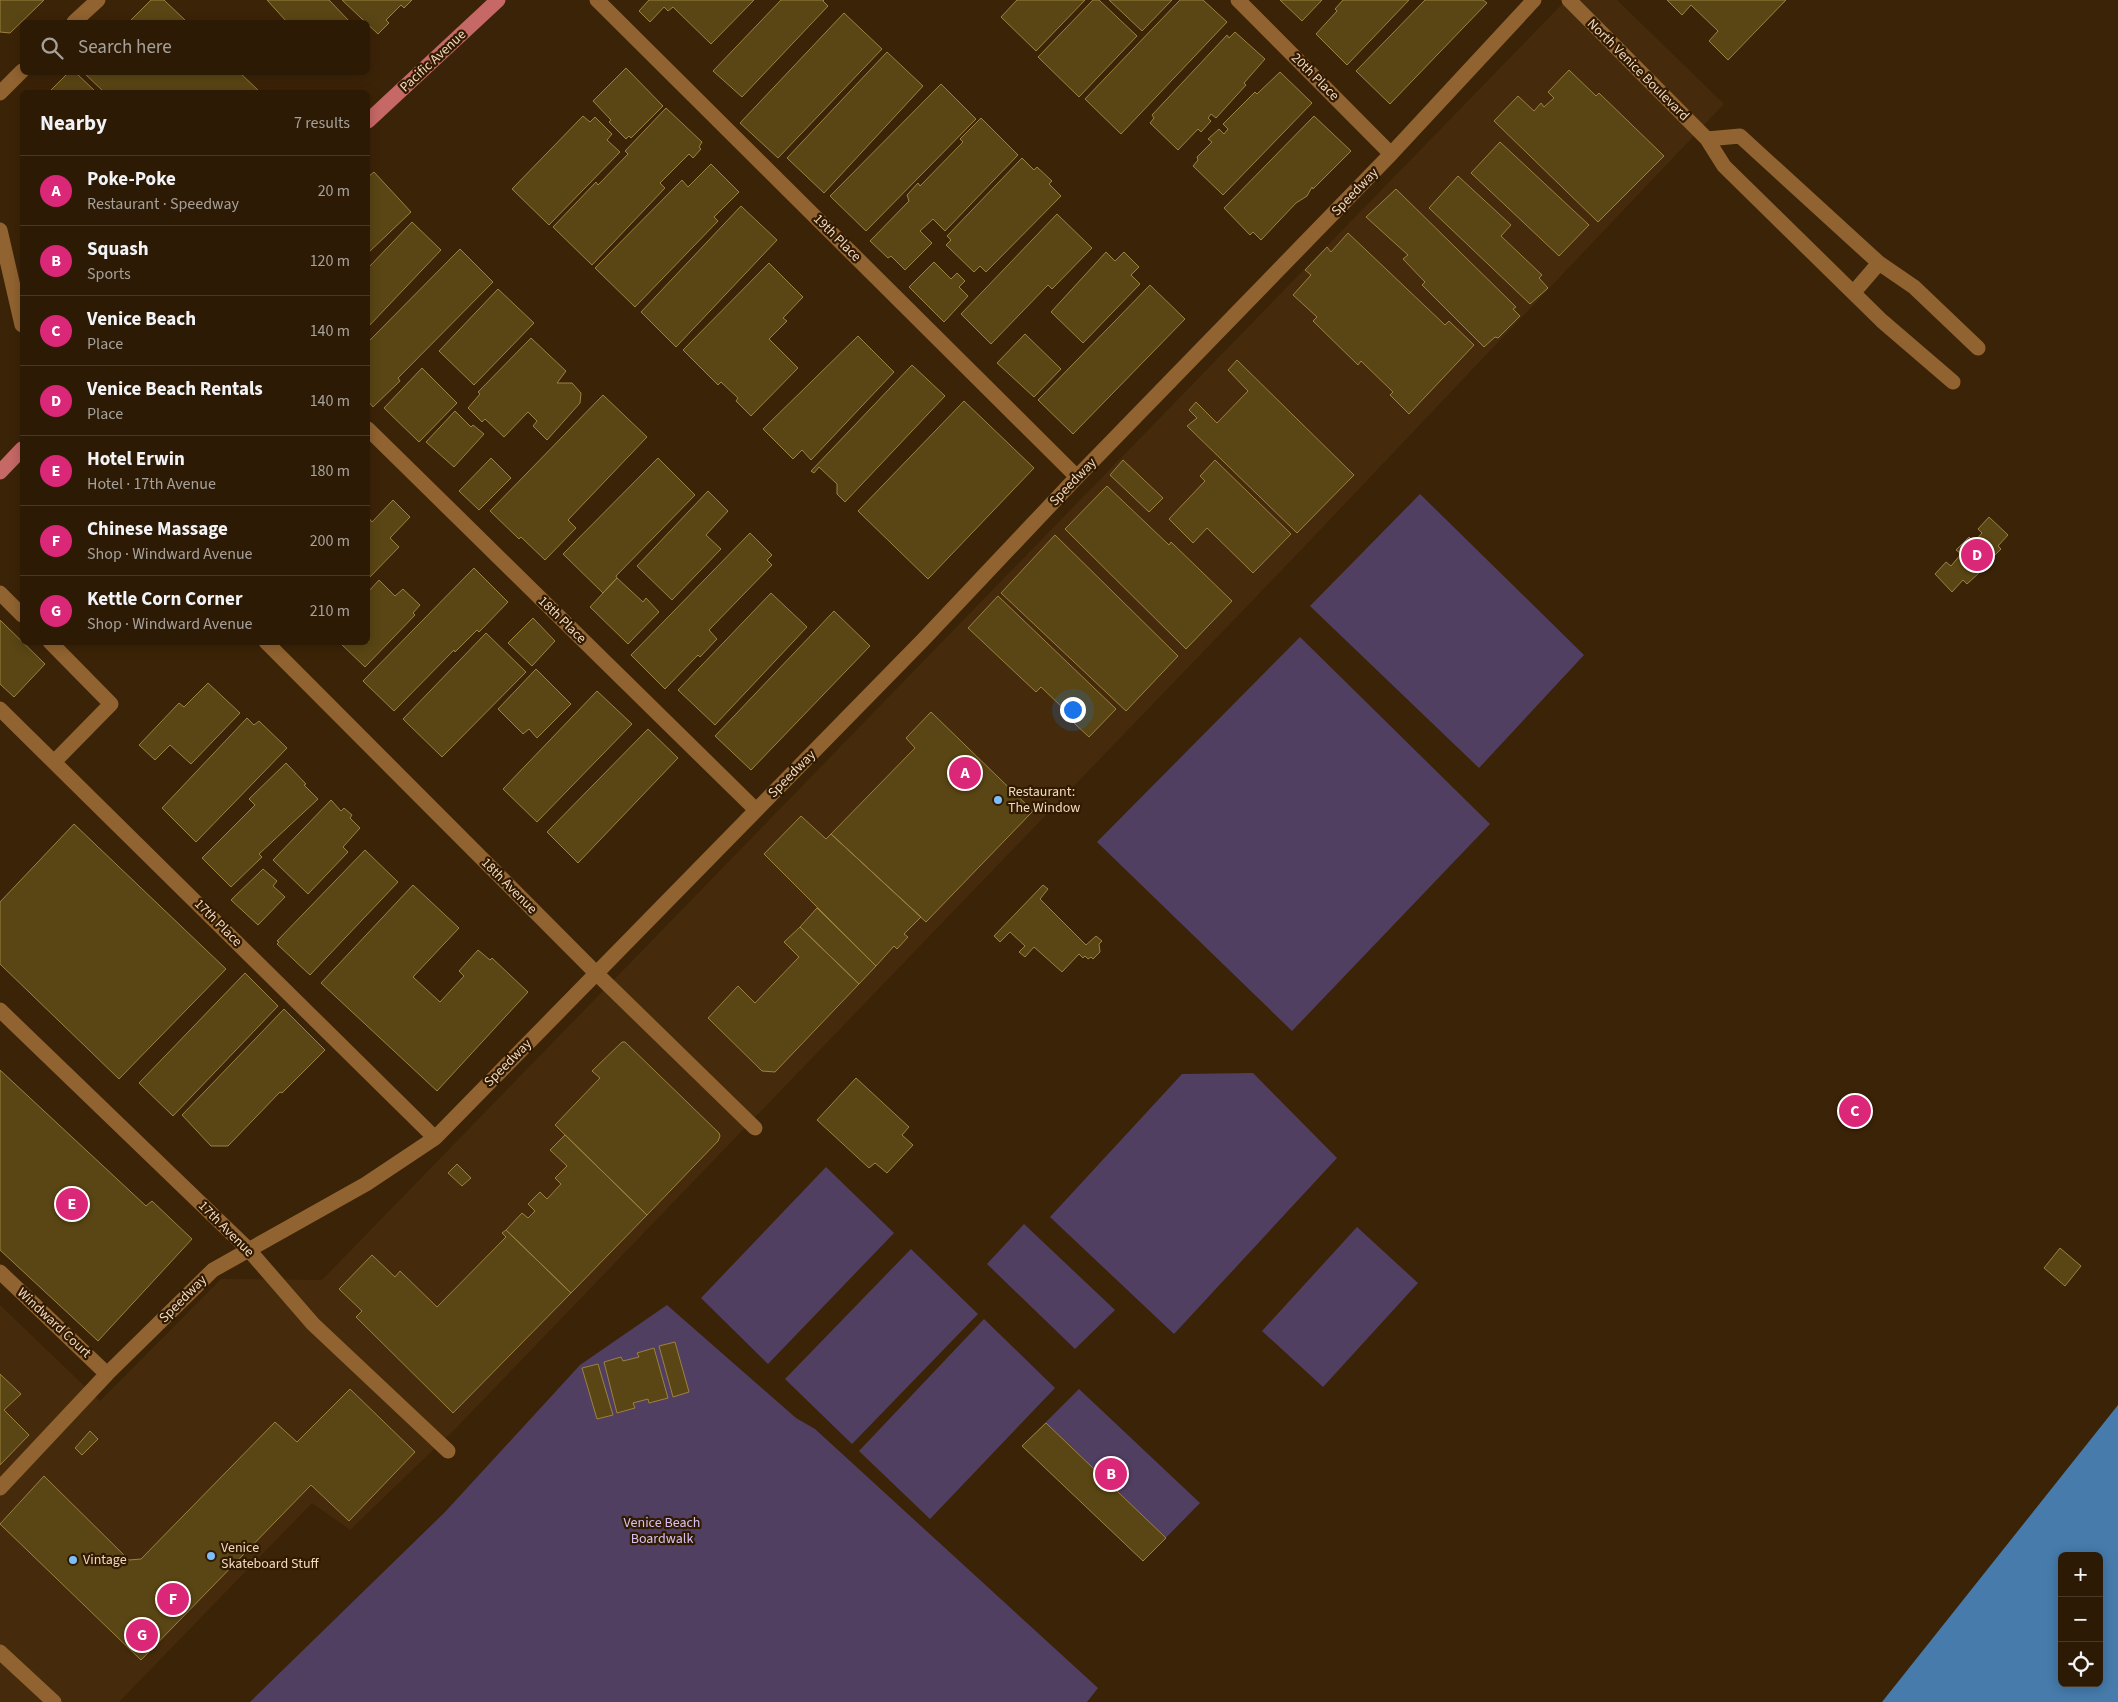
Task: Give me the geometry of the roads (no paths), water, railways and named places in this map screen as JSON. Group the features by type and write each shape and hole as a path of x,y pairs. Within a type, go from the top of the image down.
{"main road":[{"name":"Pacific Avenue","path":"370,119 498,0"},
{"path":"0,472 20,451"}],"street":[{"path":"76,20 98,0"},
{"name":"19th Place","path":"597,0 1077,477"},
{"name":"20th Place","path":"1238,0 1391,154"},
{"name":"Speedway","path":"0,1488 108,1374 213,1270 366,1184 435,1138 922,641 1077,477 1391,154 1534,0"},
{"name":"North Venice Boulevard","path":"1569,0 1707,139 1724,166 1882,321 1953,382"},
{"path":"0,92 20,73"},
{"path":"1707,139 1740,136 1878,263 1914,287 1978,348"},
{"path":"0,230 20,316"},
{"path":"1854,292 1878,263"},
{"name":"18th Place","path":"370,431 756,810"},
{"path":"0,593 20,613"},
{"path":"53,645 111,704 55,761"},
{"name":"18th Avenue","path":"269,645 597,974 755,1128"},
{"name":"17th Place","path":"0,709 55,761 435,1138"},
{"name":"17th Avenue","path":"0,1010 248,1249 313,1324 448,1451"},
{"name":"Windward Court","path":"0,1272 108,1374"},
{"path":"0,1652 54,1702"}],"water":[{"path":"2118,1405 2118,1702 1882,1702"}],"place":[{"name":"Venice Beach Rentals","path":"1977,555"},
{"name":"Poke-Poke","path":"965,773"},
{"name":"Restaurant: The Window","path":"998,800"},
{"name":"Venice Beach","path":"1855,1111"},
{"name":"Hotel Erwin","path":"72,1204"},
{"name":"Squash","path":"1111,1474"},
{"name":"Venice Skateboard Stuff","path":"211,1556"},
{"name":"Vintage","path":"73,1560"},
{"name":"Chinese Massage","path":"173,1599"},
{"name":"Kettle Corn Corner","path":"142,1635"}],"park label":[{"name":"Venice Beach Boardwalk","path":"662,1532"}]}
